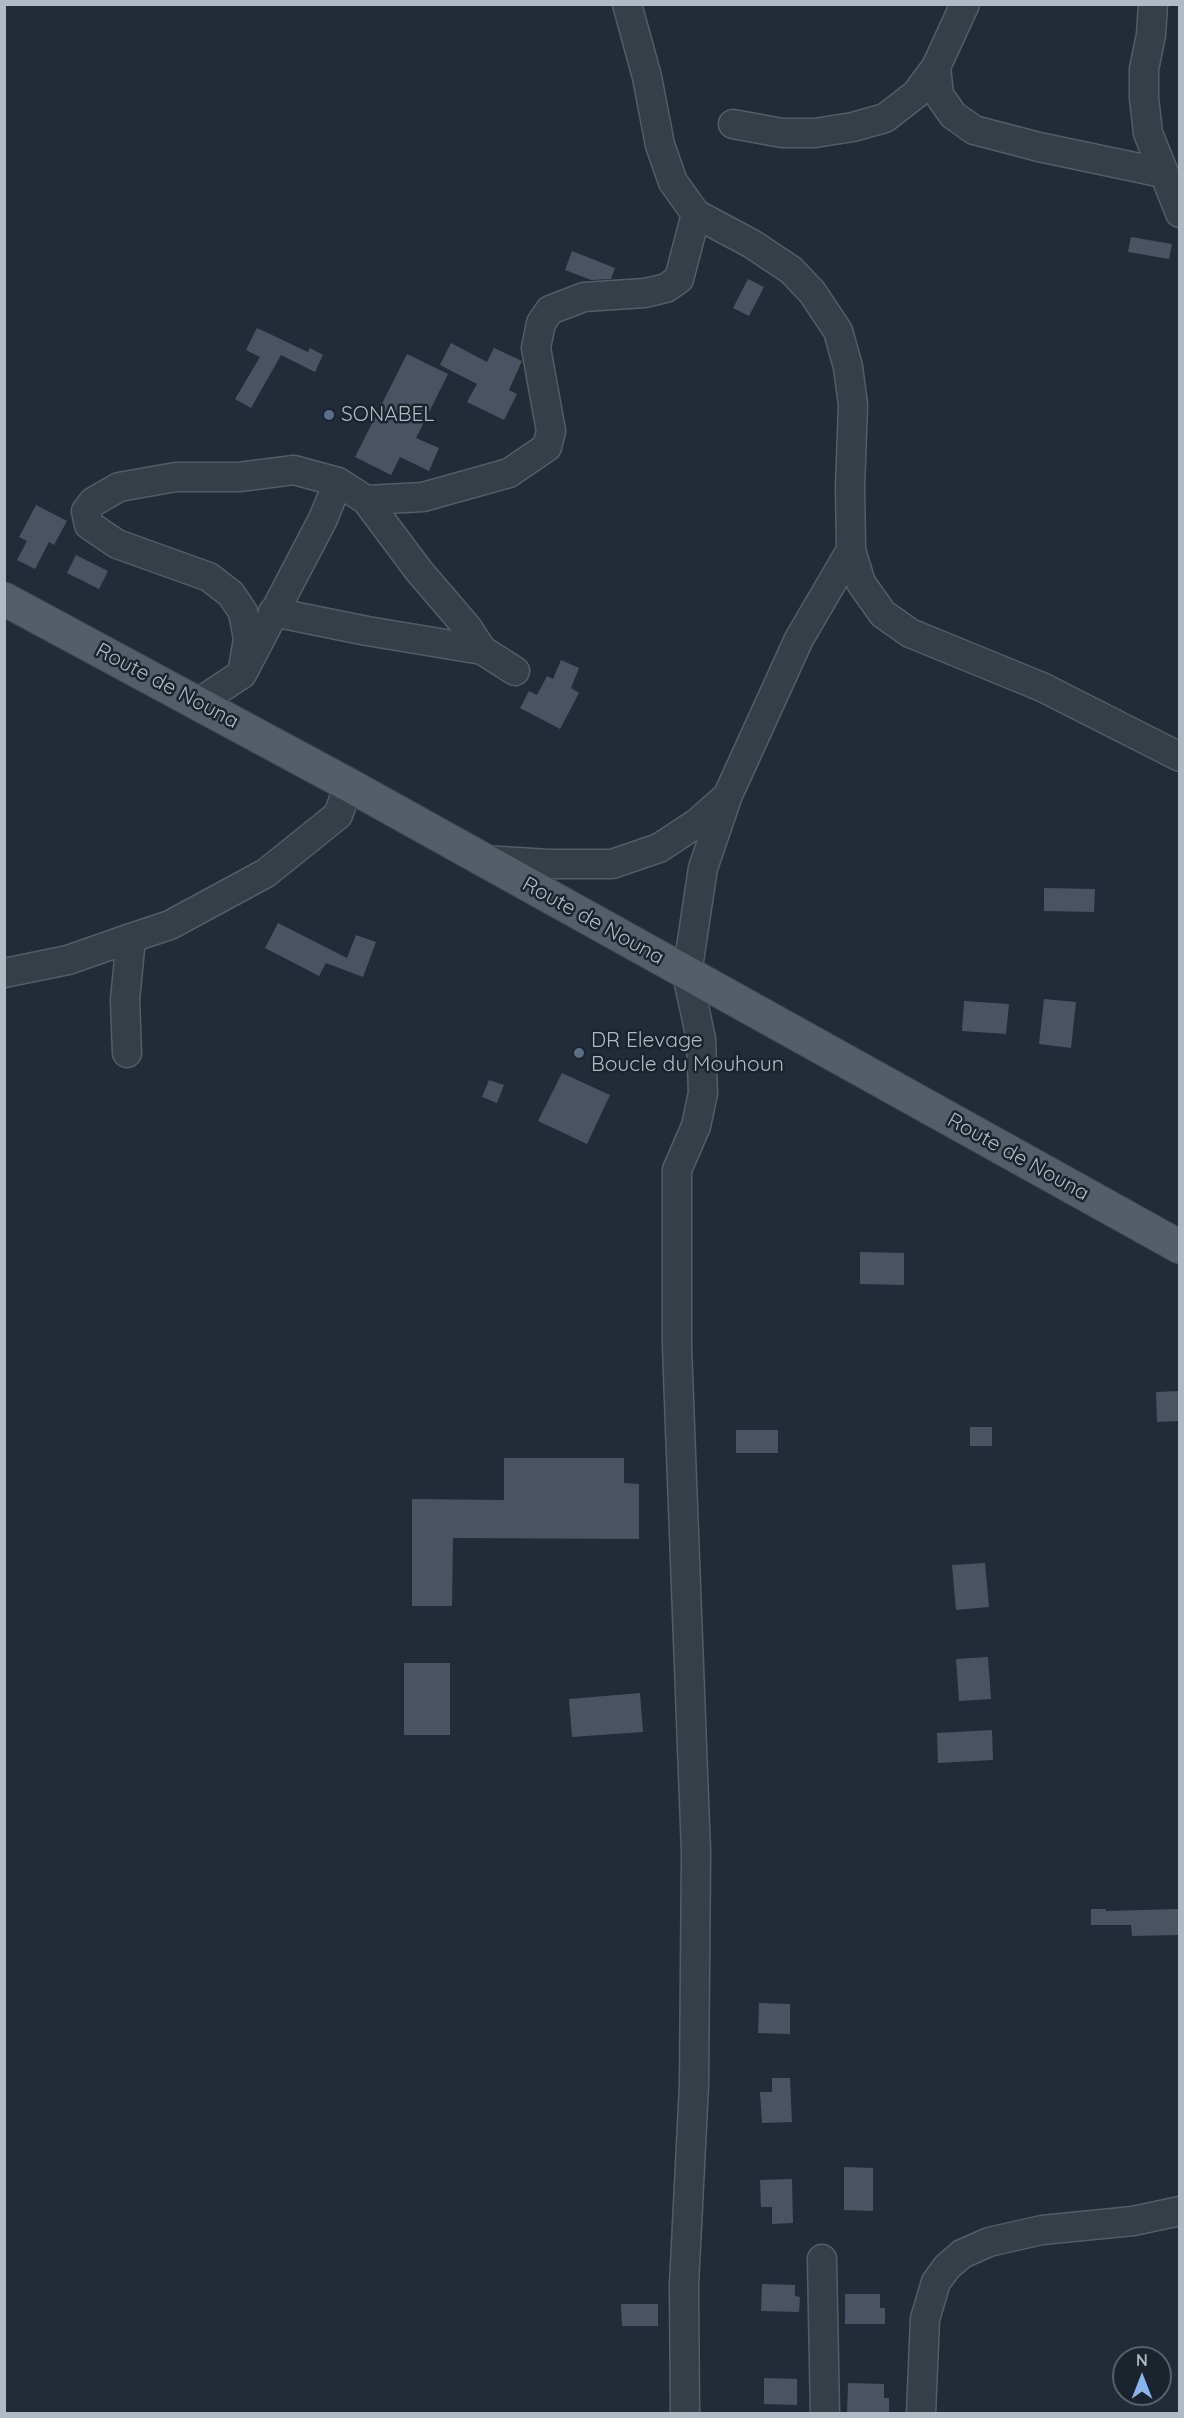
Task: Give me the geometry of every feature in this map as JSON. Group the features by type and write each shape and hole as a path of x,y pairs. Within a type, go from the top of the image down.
{"main road":[{"name":"Route de Nouna","path":"4,598 349,785 1179,1247"}],"street":[{"path":"627,4 647,77 660,145 673,182 696,214 752,244 791,270 812,292 838,331 848,367 853,405 850,487 851,550 861,583 883,614 910,633 1042,687 1179,756"},
{"path":"733,124 782,133 815,133 854,127 885,118 916,94 936,67 965,4"},
{"path":"1153,4 1151,35 1144,69 1144,98 1148,133 1179,213"},
{"path":"936,67 939,95 953,115 974,129 1039,147 1162,172"},
{"path":"366,500 423,497 509,473 547,447 551,431 536,348 541,323 550,310 584,297 645,293 666,288 679,279 696,214"},
{"path":"242,674 248,639 243,612 231,594 209,577 117,544 89,525 86,511 93,502 119,487 176,477 239,477 294,470 338,482 366,500 419,571 467,627 482,650"},
{"path":"198,703 242,674 323,519 338,482"},
{"path":"685,2414 684,2285 694,2085 696,1853 677,1347 677,1170 696,1126 703,1093 701,1039 687,974 703,868 728,795 799,639 851,550"},
{"path":"273,612 367,631 482,650 515,671"},
{"path":"5,979 170,925 266,873 338,815 349,785"},
{"path":"483,860 549,864 612,864 658,848 697,823 728,795"},
{"path":"127,1053 125,1000 131,938"},
{"path":"921,2414 925,2319 936,2282 947,2267 962,2254 989,2242 1042,2230 1133,2220 1179,2211"},
{"path":"822,2259 825,2414"}],"building":[{"path":"1131,237 1172,244 1169,259 1128,252"},
{"path":"572,251 615,268 611,279 591,280 565,270"},
{"path":"748,279 764,287 749,316 733,308"},
{"path":"257,328 308,352 310,348 323,355 315,372 281,355 251,408 235,399 260,357 246,350"},
{"path":"451,343 487,362 494,348 522,361 509,390 517,394 504,420 467,402 477,384 440,365"},
{"path":"407,354 448,374 416,438 439,448 429,471 400,457 391,475 355,457"},
{"path":"36,505 67,521 54,545 49,542 35,569 17,560 27,541 19,537"},
{"path":"76,555 108,571 99,589 67,573"},
{"path":"561,660 579,668 571,688 579,693 560,729 520,708 529,691 537,695 547,676 553,679"},
{"path":"1044,888 1095,889 1094,912 1044,911"},
{"path":"278,923 347,958 356,935 376,942 363,977 326,963 319,976 265,948"},
{"path":"1044,999 1076,1002 1071,1048 1039,1044"},
{"path":"964,1001 1009,1004 1006,1034 962,1031"},
{"path":"562,1073 610,1095 587,1144 538,1121"},
{"path":"489,1080 504,1085 497,1103 482,1097"},
{"path":"860,1252 904,1253 904,1285 860,1284"},
{"path":"1179,1391 1179,1421 1157,1422 1156,1392"},
{"path":"970,1427 992,1427 992,1446 970,1446"},
{"path":"736,1430 778,1430 778,1453 736,1453"},
{"path":"504,1458 624,1458 624,1483 639,1484 639,1539 453,1538 452,1606 412,1606 412,1499 504,1500"},
{"path":"985,1563 989,1607 956,1610 952,1565"},
{"path":"988,1657 991,1699 959,1701 956,1659"},
{"path":"404,1663 450,1663 450,1735 404,1735"},
{"path":"640,1693 643,1732 572,1737 569,1699"},
{"path":"992,1730 993,1760 938,1763 937,1733"},
{"path":"1091,1909 1106,1909 1106,1911 1179,1909 1179,1935 1132,1936 1131,1925 1091,1925"},
{"path":"759,2003 790,2004 790,2034 758,2033"},
{"path":"772,2078 790,2078 792,2122 762,2123 760,2092 772,2092"},
{"path":"844,2167 873,2168 873,2211 844,2210"},
{"path":"792,2179 793,2223 772,2224 772,2207 761,2207 760,2180"},
{"path":"762,2284 795,2285 795,2296 800,2297 799,2312 761,2311"},
{"path":"845,2294 880,2294 880,2308 885,2308 885,2324 845,2324"},
{"path":"621,2304 658,2304 658,2326 622,2326"},
{"path":"764,2378 797,2379 797,2405 764,2404"},
{"path":"848,2383 884,2384 884,2398 889,2398 889,2414 847,2414"}],"place":[{"name":"SONABEL","path":"329,415"},
{"name":"DR Elevage Boucle du Mouhoun","path":"579,1053"}]}
